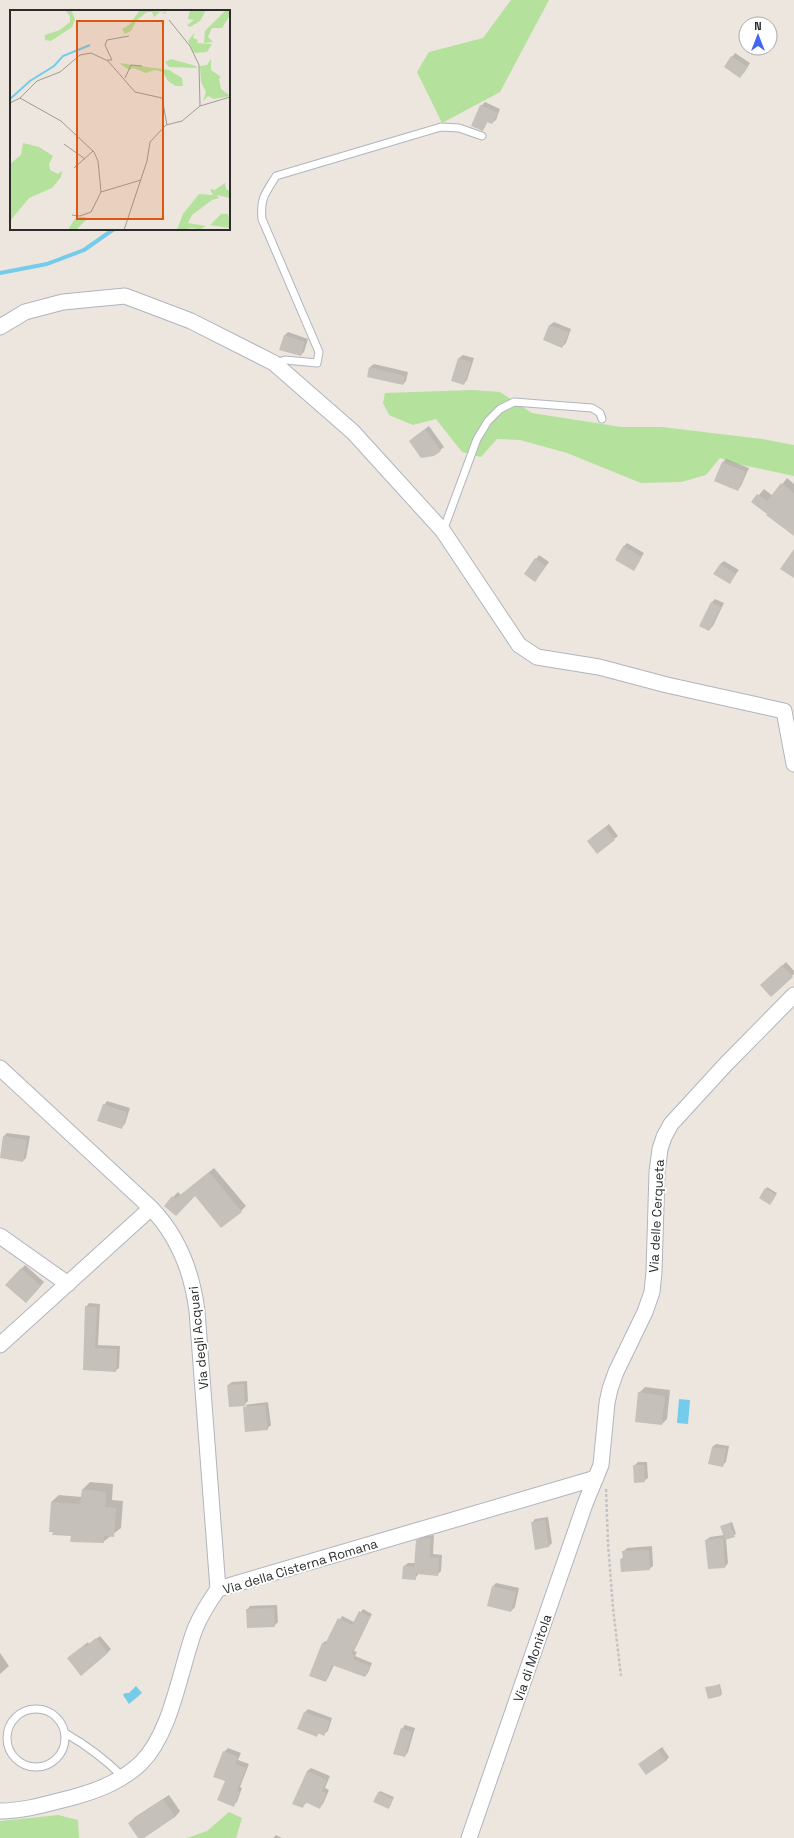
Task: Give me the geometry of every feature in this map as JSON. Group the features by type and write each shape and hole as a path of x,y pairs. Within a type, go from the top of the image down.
{"street":[{"path":"0,327 25,312 63,302 125,296 191,321 274,363 353,432 443,531 520,645 537,657 599,667 668,685 784,711 794,764"},
{"name":"Via delle Cerqueta","path":"596,1478 602,1459 606,1408 610,1389 616,1372 645,1312 652,1292 657,1172 660,1149 664,1137 671,1124 726,1064 794,995"},
{"name":"Via degli Acquari","path":"0,1068 151,1208 166,1226 179,1248 196,1298 218,1590"},
{"path":"0,1345 151,1208"},
{"path":"0,1236 68,1284"},
{"name":"Via della Cisterna Romana","path":"0,1810 35,1807 102,1788 123,1777 142,1762 154,1745 172,1704 198,1622 206,1606 218,1590 596,1478"},
{"name":"Via di Monitola","path":"469,1838 575,1533 596,1478"}],"lane":[{"path":"274,363 285,360 317,363 319,358 319,352 262,219 260,204 276,176 441,127 459,128 482,136"},
{"path":"443,531 477,439 488,421 500,408 514,402 592,408 600,413 602,419"},
{"path":"65,1733 65,1743 62,1752 49,1765 39,1767 30,1767 21,1764 9,1749 7,1740 8,1730 12,1721 19,1715 33,1710 47,1712 55,1716 62,1724 65,1733 84,1744 109,1763 123,1777"}],"path":[{"path":"596,1478 605,1481 607,1493 608,1543 612,1600 621,1676"}],"green space":[{"path":"511,0 549,0 500,92 442,123 417,72 429,52 483,38"},
{"path":"473,390 500,392 532,413 621,427 662,427 762,439 794,445 794,476 738,464 720,458 706,475 681,482 641,483 567,453 520,440 497,439 481,457 462,452 436,419 413,425 389,415 383,403 385,393"},
{"path":"229,1812 242,1818 236,1838 187,1838 207,1831"},
{"path":"58,1815 78,1820 79,1838 0,1838 0,1821"}],"water":[{"path":"679,1399 690,1400 688,1424 677,1423"},
{"path":"136,1686 142,1693 129,1704 123,1695 125,1693 129,1693"}],"building":[{"path":"731,56 748,67 740,78 724,67"},
{"path":"480,105 498,113 492,124 487,122 483,131 471,126"},
{"path":"549,325 569,332 562,348 543,340"},
{"path":"284,335 305,342 301,356 279,350"},
{"path":"458,358 471,362 464,385 451,381"},
{"path":"369,367 405,376 403,385 367,377"},
{"path":"425,429 441,451 434,456 421,458 409,441"},
{"path":"722,462 746,472 738,491 714,481"},
{"path":"781,483 794,493 794,536 751,502 757,494 767,501"},
{"path":"623,546 642,557 634,571 615,560"},
{"path":"794,549 794,578 780,569"},
{"path":"535,558 546,566 535,582 524,574"},
{"path":"720,564 736,574 730,584 713,574"},
{"path":"711,602 721,607 709,631 699,626"},
{"path":"605,827 615,840 597,854 587,841"},
{"path":"782,965 793,977 771,997 760,985"},
{"path":"103,1104 127,1112 122,1129 97,1121"},
{"path":"3,1136 27,1140 23,1162 0,1158"},
{"path":"209,1172 242,1212 221,1228 195,1196 176,1216 164,1206 172,1196 175,1199"},
{"path":"765,1188 776,1195 770,1205 759,1198"},
{"path":"21,1268 41,1286 26,1303 5,1285"},
{"path":"85,1306 97,1307 95,1348 117,1349 116,1372 83,1370"},
{"path":"244,1384 245,1406 229,1407 227,1385"},
{"path":"638,1392 665,1396 662,1425 635,1422"},
{"path":"265,1405 268,1430 245,1432 243,1407"},
{"path":"712,1447 726,1449 723,1467 708,1464"},
{"path":"633,1465 644,1465 645,1482 634,1483"},
{"path":"82,1489 106,1492 105,1507 116,1508 114,1537 104,1536 104,1543 70,1542 71,1536 52,1535 53,1532 49,1532 51,1502 80,1504"},
{"path":"545,1520 549,1547 535,1550 531,1522"},
{"path":"730,1523 735,1537 725,1540 720,1526"},
{"path":"431,1538 430,1557 439,1558 438,1576 416,1574 416,1580 402,1579 403,1566 414,1567 416,1540"},
{"path":"723,1538 725,1568 708,1569 705,1540"},
{"path":"649,1550 650,1570 621,1572 620,1559 623,1559 622,1551"},
{"path":"492,1586 516,1592 511,1612 487,1606"},
{"path":"274,1608 275,1627 247,1628 246,1609"},
{"path":"359,1611 370,1617 351,1654 354,1655 353,1659 370,1666 365,1677 332,1665 326,1682 309,1676 322,1643 325,1644 338,1618 352,1625"},
{"path":"96,1638 108,1653 81,1676 67,1658"},
{"path":"719,1685 721,1696 708,1699 705,1687"},
{"path":"304,1712 330,1721 324,1736 318,1733 317,1737 297,1729"},
{"path":"401,1728 412,1732 405,1757 393,1754"},
{"path":"658,1750 666,1761 646,1775 638,1764"},
{"path":"223,1751 238,1757 235,1764 246,1768 237,1791 240,1792 234,1807 217,1800 225,1781 213,1777"},
{"path":"307,1771 327,1780 322,1791 326,1793 320,1809 305,1802 303,1808 292,1804"},
{"path":"378,1792 393,1799 389,1809 373,1802"},
{"path":"163,1799 175,1817 144,1838 138,1838 128,1823"}],"waterway":[{"path":"0,273 47,264 84,250 113,230"}]}
